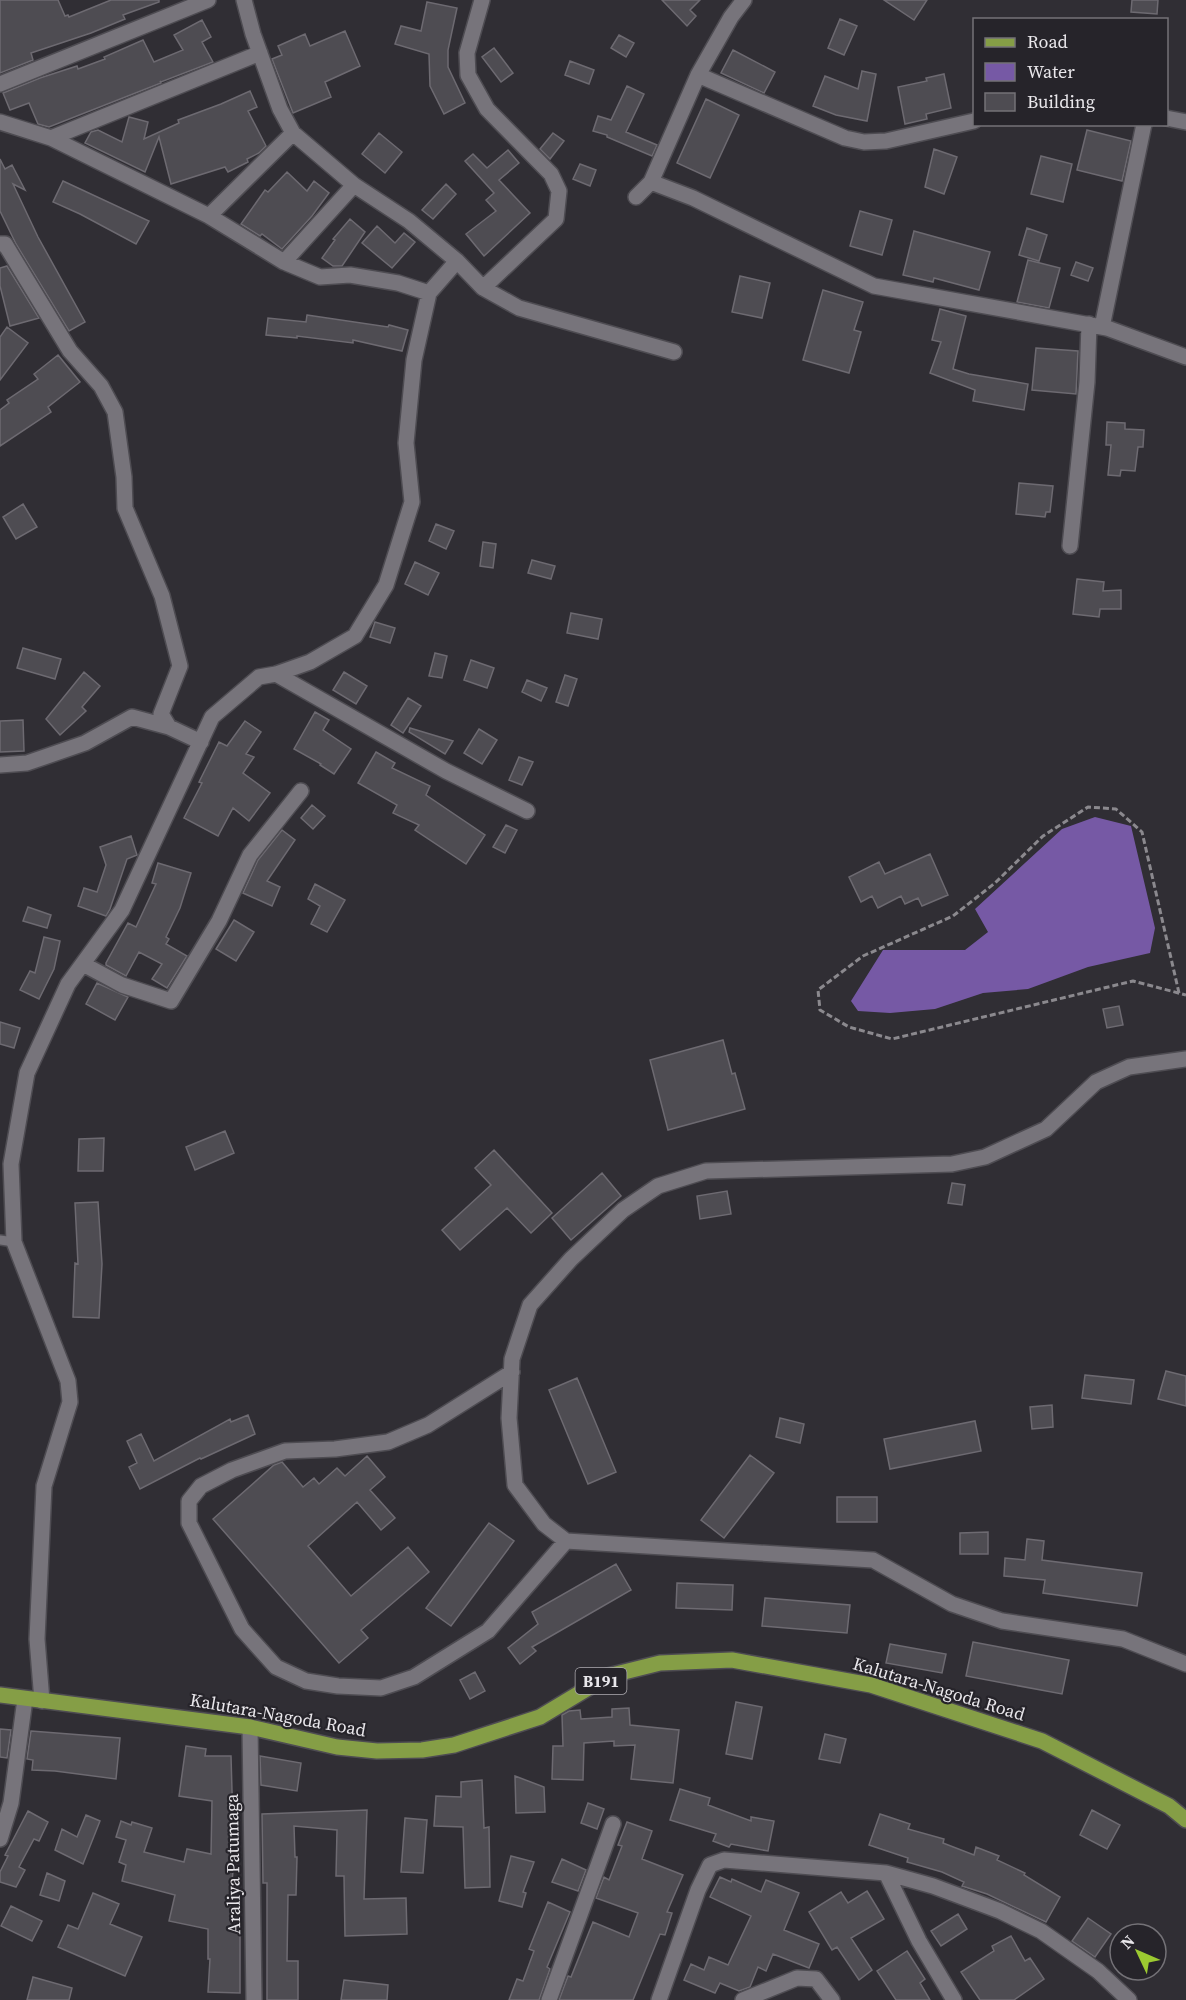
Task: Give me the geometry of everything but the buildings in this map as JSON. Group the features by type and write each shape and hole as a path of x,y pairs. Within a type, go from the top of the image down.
{"main road":[{"name":"Kalutara-Nagoda Road","path":"0,1695 250,1727 337,1746 377,1751 422,1750 454,1745 540,1717 608,1676 660,1663 732,1660 871,1685 1042,1741 1170,1806 1186,1820"}],"street":[{"path":"0,84 208,0"},
{"path":"244,0 253,34 280,109 293,133 354,185 409,221 457,261 483,288 519,308 674,352"},
{"path":"482,0 467,53 468,75 487,109 551,174 559,200 556,219 483,288"},
{"path":"636,196 651,182 698,75 731,17 744,0"},
{"path":"51,138 260,53"},
{"path":"698,75 845,138 864,142 886,141 973,121"},
{"path":"1168,118 1186,122"},
{"path":"0,122 51,138 208,216 284,262 320,277 350,275 398,283 429,293"},
{"path":"1070,546 1087,382 1096,326 1144,126"},
{"path":"208,216 293,133"},
{"path":"651,182 693,198 874,286 1096,326 1186,357"},
{"path":"284,262 354,185"},
{"path":"0,244 5,244 70,351 101,386 115,412 124,477 125,508 162,596 180,666 161,714 169,727"},
{"path":"42,1701 37,1640 44,1486 70,1402 68,1381 7,1241 11,1164 27,1073 68,984 122,910 212,717 259,677 276,674 310,662 355,636 386,585 412,502 406,443 414,360 429,293 457,261"},
{"path":"276,674 446,771 527,811"},
{"path":"0,765 27,764 85,743 132,717 169,727 201,742"},
{"path":"83,964 122,985 171,1001 219,921 250,855 301,791"},
{"path":"1186,1059 1129,1067 1096,1083 1047,1129 985,1157 952,1164 706,1171 657,1186 623,1210 571,1259 530,1305 512,1359 509,1418 515,1485 543,1524 566,1541 873,1560 952,1604 1002,1621 1123,1639 1186,1664"},
{"path":"512,1372 428,1425 388,1442 335,1449 285,1451 232,1470 201,1486 189,1501 189,1523 242,1629 276,1667 306,1681 338,1686 381,1688 414,1677 488,1631 566,1541"},
{"path":"0,1839 11,1803 25,1699"},
{"name":"Araliya Patumaga","path":"250,1727 254,2000"},
{"path":"549,2000 613,1824"},
{"path":"659,2000 698,1890 710,1865 724,1860 886,1873 933,1886 1000,1911 1041,1931 1098,1971 1129,2000"},
{"path":"886,1873 919,1941 954,2000"},
{"path":"744,2000 797,1978 816,1978 832,2000"}],"path":[{"path":"1179,993 1142,832 1116,809 1088,807 1043,836 995,883 953,916 863,956 819,990 820,1010 849,1027 892,1039 1132,981 1186,995"}],"water":[{"path":"1095,817 1131,826 1155,928 1150,953 1088,967 1028,989 983,993 935,1009 890,1013 858,1011 851,1001 883,950 965,950 988,932 975,909 1062,829"}]}
